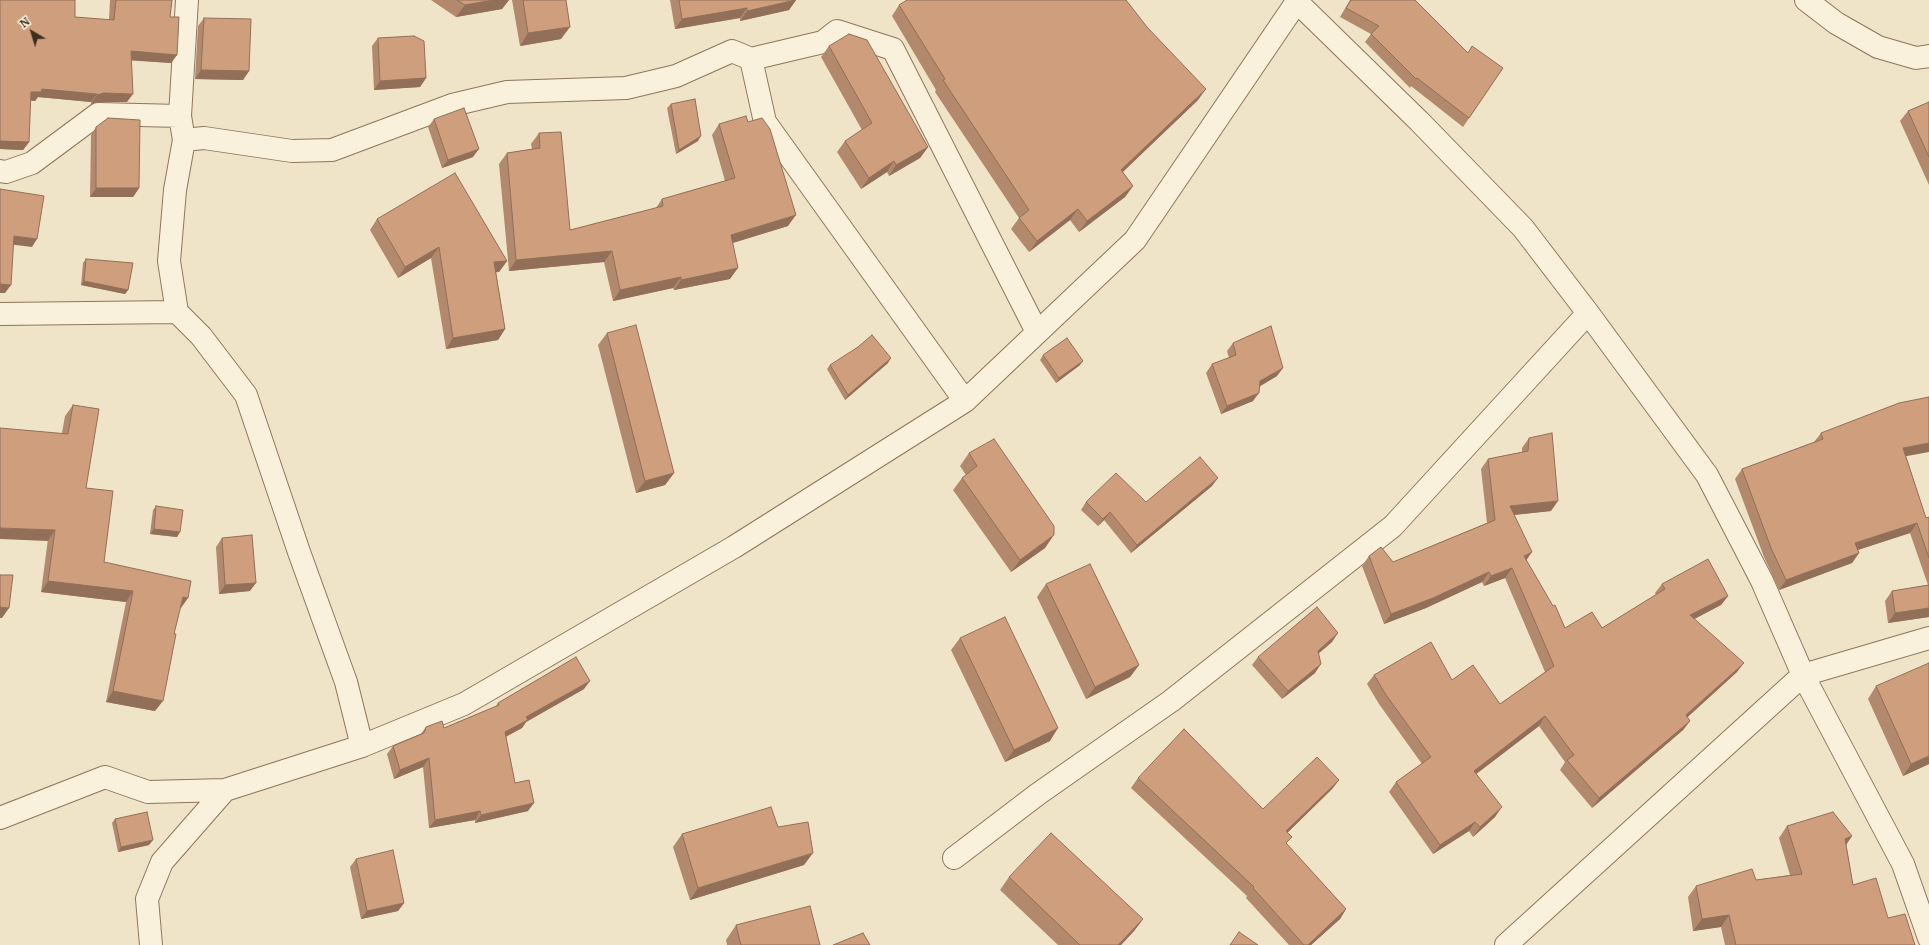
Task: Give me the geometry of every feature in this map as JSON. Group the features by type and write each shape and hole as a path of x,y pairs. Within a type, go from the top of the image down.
{"street":[{"path":"187,0 180,116 184,140 176,190 169,261 177,312 201,336 246,395 299,552 346,682 362,746"},
{"path":"1806,0 1836,24 1878,47 1916,58 1929,56"},
{"path":"0,818 105,777 148,792 225,790 362,746 464,704 734,547 964,401 1136,240 1297,1 1419,121 1523,228 1588,313 1707,476 1762,581 1803,675 1903,864 1929,938"},
{"path":"184,140 204,138 292,151 332,150 452,105 507,92 626,88 676,76 732,52 751,59 823,42 837,31 893,49 1037,332"},
{"path":"751,59 764,122 964,401"},
{"path":"0,171 6,172 32,163 98,114 180,116"},
{"path":"0,314 177,312"},
{"path":"954,858 1038,794 1172,701 1392,526 1588,313"},
{"path":"1506,945 1803,675 1929,638"},
{"path":"151,945 147,899 162,862 225,790"}],"building":[{"path":"0,0 75,0 75,17 114,20 116,0 172,0 170,17 179,17 177,55 131,51 133,94 104,93 97,95 42,89 41,92 31,92 29,142 0,141"},
{"path":"457,0 494,0 465,5"},
{"path":"523,0 566,0 570,27 528,33"},
{"path":"679,0 796,0 747,11 747,8 682,19"},
{"path":"907,0 1126,0 1147,27 1206,89 1121,170 1133,186 1087,221 1078,209 1037,241 1019,218 1029,210 943,80 945,79 899,5"},
{"path":"1351,0 1415,0 1468,53 1472,46 1503,68 1469,118 1417,78 1416,79 1371,34 1379,26 1346,8"},
{"path":"204,18 251,19 249,71 201,70"},
{"path":"849,34 867,40 928,147 896,165 894,161 869,178 845,141 872,123 829,46"},
{"path":"414,36 424,41 426,78 380,81 378,38"},
{"path":"695,99 701,136 679,150 671,104"},
{"path":"1929,102 1929,157 1908,111"},
{"path":"464,108 479,149 448,160 434,119"},
{"path":"746,116 748,122 762,118 770,129 796,215 731,235 738,268 681,280 681,277 620,290 612,251 516,260 507,153 540,148 539,133 561,132 570,230 663,206 662,199 735,178 719,124"},
{"path":"108,118 140,120 139,188 96,188 96,127"},
{"path":"455,173 507,261 494,262 505,329 453,338 439,247 405,267 377,219"},
{"path":"0,189 44,196 37,239 14,236 11,285 0,284"},
{"path":"86,259 133,263 128,290 84,281"},
{"path":"636,325 674,473 645,481 607,333"},
{"path":"1271,326 1283,368 1260,381 1259,393 1227,406 1212,364 1236,355 1233,343"},
{"path":"872,335 891,358 848,395 830,365 858,347"},
{"path":"1067,338 1083,361 1059,378 1043,355"},
{"path":"1929,397 1929,443 1903,448 1926,518 1929,517 1929,558 1917,523 1855,543 1859,553 1786,580 1771,548 1742,469 1823,439 1821,433 1899,403"},
{"path":"73,405 99,409 86,488 113,491 104,562 191,581 188,598 183,597 174,634 176,634 163,701 113,691 133,591 48,581 55,530 0,528 0,428 68,434"},
{"path":"1552,433 1558,501 1510,506 1532,552 1524,556 1553,606 1555,605 1565,628 1592,612 1602,628 1665,589 1662,584 1708,559 1728,596 1690,615 1744,663 1686,715 1690,721 1599,798 1567,760 1574,755 1545,716 1474,771 1502,807 1480,827 1475,822 1440,845 1396,782 1431,757 1386,695 1374,675 1431,642 1452,680 1473,665 1500,704 1554,666 1512,568 1491,576 1489,572 1433,598 1391,614 1369,556 1381,547 1393,562 1495,520 1488,459 1528,451 1529,438"},
{"path":"994,439 1054,526 1054,535 1020,560 962,478 977,466 969,453"},
{"path":"1200,457 1218,478 1137,545 1110,512 1103,519 1086,502 1116,473 1146,502"},
{"path":"156,506 183,510 180,532 154,529"},
{"path":"252,535 256,583 225,585 222,538"},
{"path":"1090,564 1139,665 1095,687 1046,584"},
{"path":"0,575 13,575 9,608 0,607"},
{"path":"1929,585 1929,608 1895,613 1892,591"},
{"path":"1317,607 1338,633 1318,651 1321,664 1288,691 1258,657"},
{"path":"1005,617 1058,728 1014,750 960,638"},
{"path":"576,657 590,681 526,717 528,720 505,732 515,783 529,780 534,803 481,815 480,811 435,820 429,758 400,770 393,746 424,733 426,727 442,721 444,728 499,705 498,703"},
{"path":"1929,663 1929,756 1911,764 1876,686"},
{"path":"1184,729 1263,809 1317,757 1339,780 1286,831 1292,837 1286,843 1346,909 1308,945 1304,945 1253,888 1254,887 1138,778"},
{"path":"771,807 778,827 808,822 813,853 698,888 682,834"},
{"path":"147,812 153,840 121,847 115,819"},
{"path":"1833,812 1852,836 1845,839 1853,885 1876,878 1888,918 1905,914 1915,945 1736,945 1729,915 1702,919 1696,886 1752,869 1756,880 1802,874 1787,826"},
{"path":"1051,833 1143,919 1118,945 1080,945 1009,877"},
{"path":"393,850 404,903 367,911 356,859"},
{"path":"810,906 820,945 741,945 736,925"},
{"path":"1239,932 1258,945 1230,945"},
{"path":"863,933 870,945 833,945"}]}
